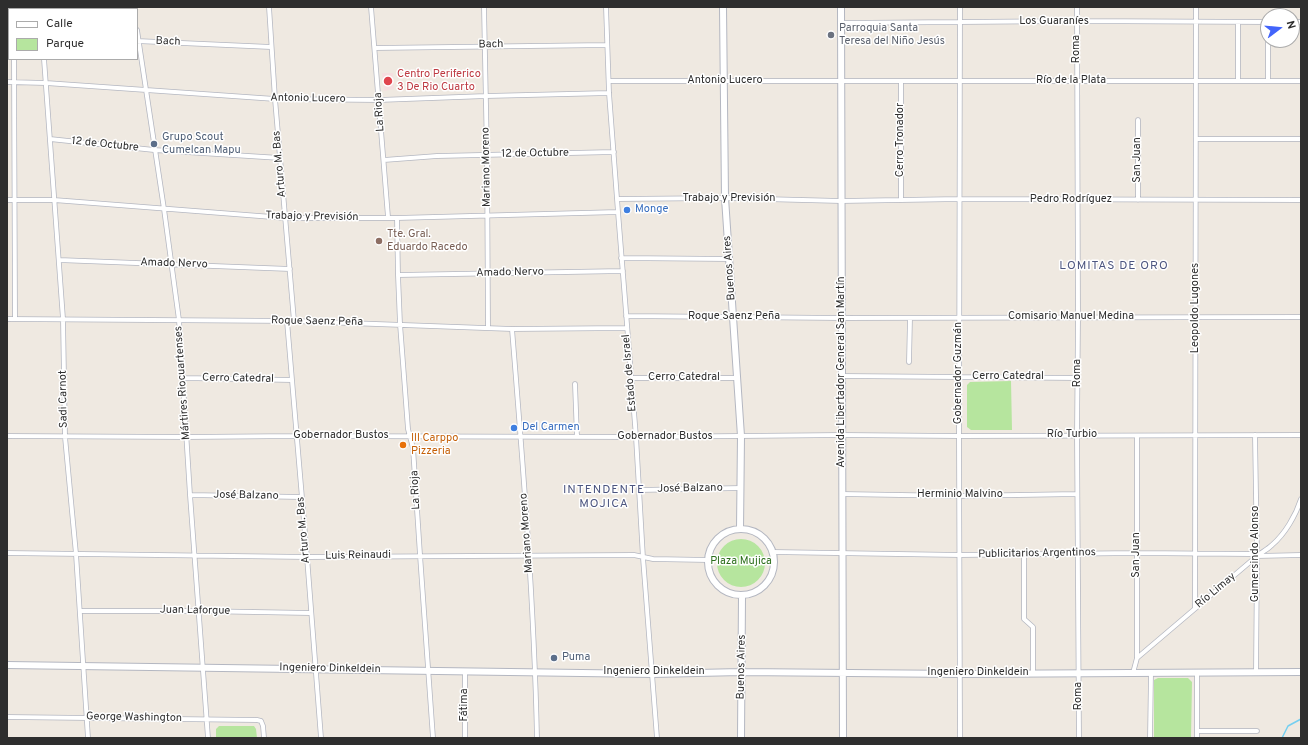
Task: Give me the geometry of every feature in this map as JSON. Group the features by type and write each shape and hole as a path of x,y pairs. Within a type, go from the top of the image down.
{"main road":[{"name":"Buenos Aires","path":"724,7 725,198 741,436 740,529"},
{"name":"Avenida Libertador General San Martín","path":"841,7 840,201 842,376 842,738"},
{"path":"730,530 751,530 761,535 768,542 773,552 775,561 771,578 759,591 751,595 742,596 731,594 722,590 714,582 709,572 708,560 710,551 718,538 730,530"},
{"name":"Buenos Aires","path":"741,738 742,596"},
{"name":"Ingeniero Dinkeldein","path":"7,665 84,667 315,668 428,671 535,671 653,674 741,672 960,674 1301,672"}],"street":[{"name":"Arturo M. Bas","path":"269,7 275,99 294,321"},
{"name":"La Rioja","path":"372,7 388,217"},
{"name":"Mariano Moreno","path":"484,7 488,327"},
{"name":"Estado de Israel","path":"606,7 610,81 609,93 626,328 632,378 643,558 657,738"},
{"name":"Gobernador Guzmán","path":"960,7 960,738"},
{"name":"Roma","path":"1077,7 1077,494 1079,738"},
{"name":"Leopoldo Lugones","path":"1195,608 1196,7"},
{"name":"Los Guaraníes","path":"840,23 1077,21 1260,22"},
{"path":"1238,22 1238,81"},
{"name":"Bach","path":"138,41 271,47"},
{"name":"Mártires Riocuartenses","path":"138,41 164,209 179,320 208,738"},
{"name":"Bach","path":"375,48 607,44"},
{"path":"1268,48 1268,81"},
{"path":"14,60 15,319"},
{"name":"Sadi Carnot","path":"44,60 63,319 65,437 76,554 88,738"},
{"name":"Antonio Lucero","path":"610,81 841,81"},
{"name":"Río de la Plata","path":"841,81 1301,81"},
{"name":"Cerro Tronador","path":"900,199 901,81"},
{"name":"Antonio Lucero","path":"7,82 46,83 275,99 379,100 609,93"},
{"name":"San Juan","path":"1138,120 1138,200"},
{"name":"12 de Octubre","path":"50,139 154,150 280,158"},
{"path":"1196,139 1301,139"},
{"name":"12 de Octubre","path":"384,160 437,156 614,152"},
{"name":"Trabajo y Previsión","path":"617,199 725,198 840,201"},
{"name":"Pedro Rodríguez","path":"840,201 900,199 1301,200"},
{"name":"Trabajo y Previsión","path":"7,200 54,200 285,218 397,218 618,212"},
{"name":"La Rioja","path":"397,218 400,324 409,437 413,448 433,738"},
{"path":"621,258 729,259"},
{"name":"Amado Nervo","path":"59,260 290,269"},
{"name":"Amado Nervo","path":"398,275 622,271"},
{"name":"Roque Saenz Peña","path":"626,316 841,318"},
{"name":"Comisario Manuel Medina","path":"841,318 1301,317"},
{"path":"909,362 910,318"},
{"name":"Roque Saenz Peña","path":"7,319 294,321 512,329 626,328"},
{"name":"Arturo M. Bas","path":"287,321 321,738"},
{"name":"Mariano Moreno","path":"512,329 521,436 535,671 537,738"},
{"name":"Cerro Catedral","path":"842,376 1078,378"},
{"name":"Cerro Catedral","path":"184,378 292,380"},
{"name":"Cerro Catedral","path":"632,378 737,378"},
{"path":"574,384 577,437"},
{"name":"Río Turbio","path":"842,435 1301,435"},
{"name":"Gobernador Bustos","path":"7,436 186,438 296,436 636,437 842,435"},
{"name":"Gumersindo Alonso","path":"1255,435 1257,556 1256,673"},
{"name":"San Juan","path":"1133,673 1137,658 1137,436"},
{"name":"José Balzano","path":"640,490 741,488"},
{"name":"José Balzano","path":"190,494 301,497"},
{"name":"Herminio Malvino","path":"842,494 959,496 1077,494"},
{"name":"Río Limay","path":"1137,658 1273,544 1287,527 1299,506 1301,499"},
{"name":"Publicitarios Argentinos","path":"773,552 960,555 1137,553 1250,554 1257,556 1301,555"},
{"name":"Luis Reinaudi","path":"7,554 307,557 420,555 634,555 653,560 708,560"},
{"path":"1024,554 1024,618 1033,627 1033,673"},
{"name":"Juan Laforgue","path":"80,611 310,613"},
{"name":"Fátima","path":"465,671 465,738"},
{"path":"1150,673 1150,738"},
{"path":"1197,673 1197,738"},
{"name":"George Washington","path":"7,717 256,720 261,721 264,738"},
{"path":"1197,731 1257,731"}],"shaded area":[{"name":"Centro Periferico 3 De Rio Cuarto","path":"382,73 393,73 394,89 384,91"}],"green space":[{"path":"1011,381 1012,430 971,430 967,427 967,385 970,382"},
{"name":"Plaza Mujica","path":"736,539 746,539 755,543 761,549 764,554 764,572 755,583 746,587 736,587 727,583 721,577 717,568 717,558 721,549 727,543"},
{"path":"1158,678 1188,678 1192,682 1191,738 1154,738 1154,680"},
{"path":"219,726 254,726 256,729 257,738 216,738 216,729"}],"waterway":[{"path":"1282,738 1288,726 1301,719"}],"place":[{"name":"Parroquia Santa Teresa del Niño Jesús","path":"831,35"},
{"name":"Centro Periferico 3 De Rio Cuarto","path":"388,81"},
{"name":"Grupo Scout Cumelcan Mapu","path":"154,144"},
{"name":"Monge","path":"627,210"},
{"name":"Tte. Gral. Eduardo Racedo","path":"379,241"},
{"name":"Del Carmen","path":"514,428"},
{"name":"Ill Carppo Pizzeria","path":"403,445"},
{"name":"Puma","path":"554,658"}],"district":[{"name":"LOMITAS DE ORO","path":"1114,267"},
{"name":"INTENDENTE MOJICA","path":"604,498"}]}
